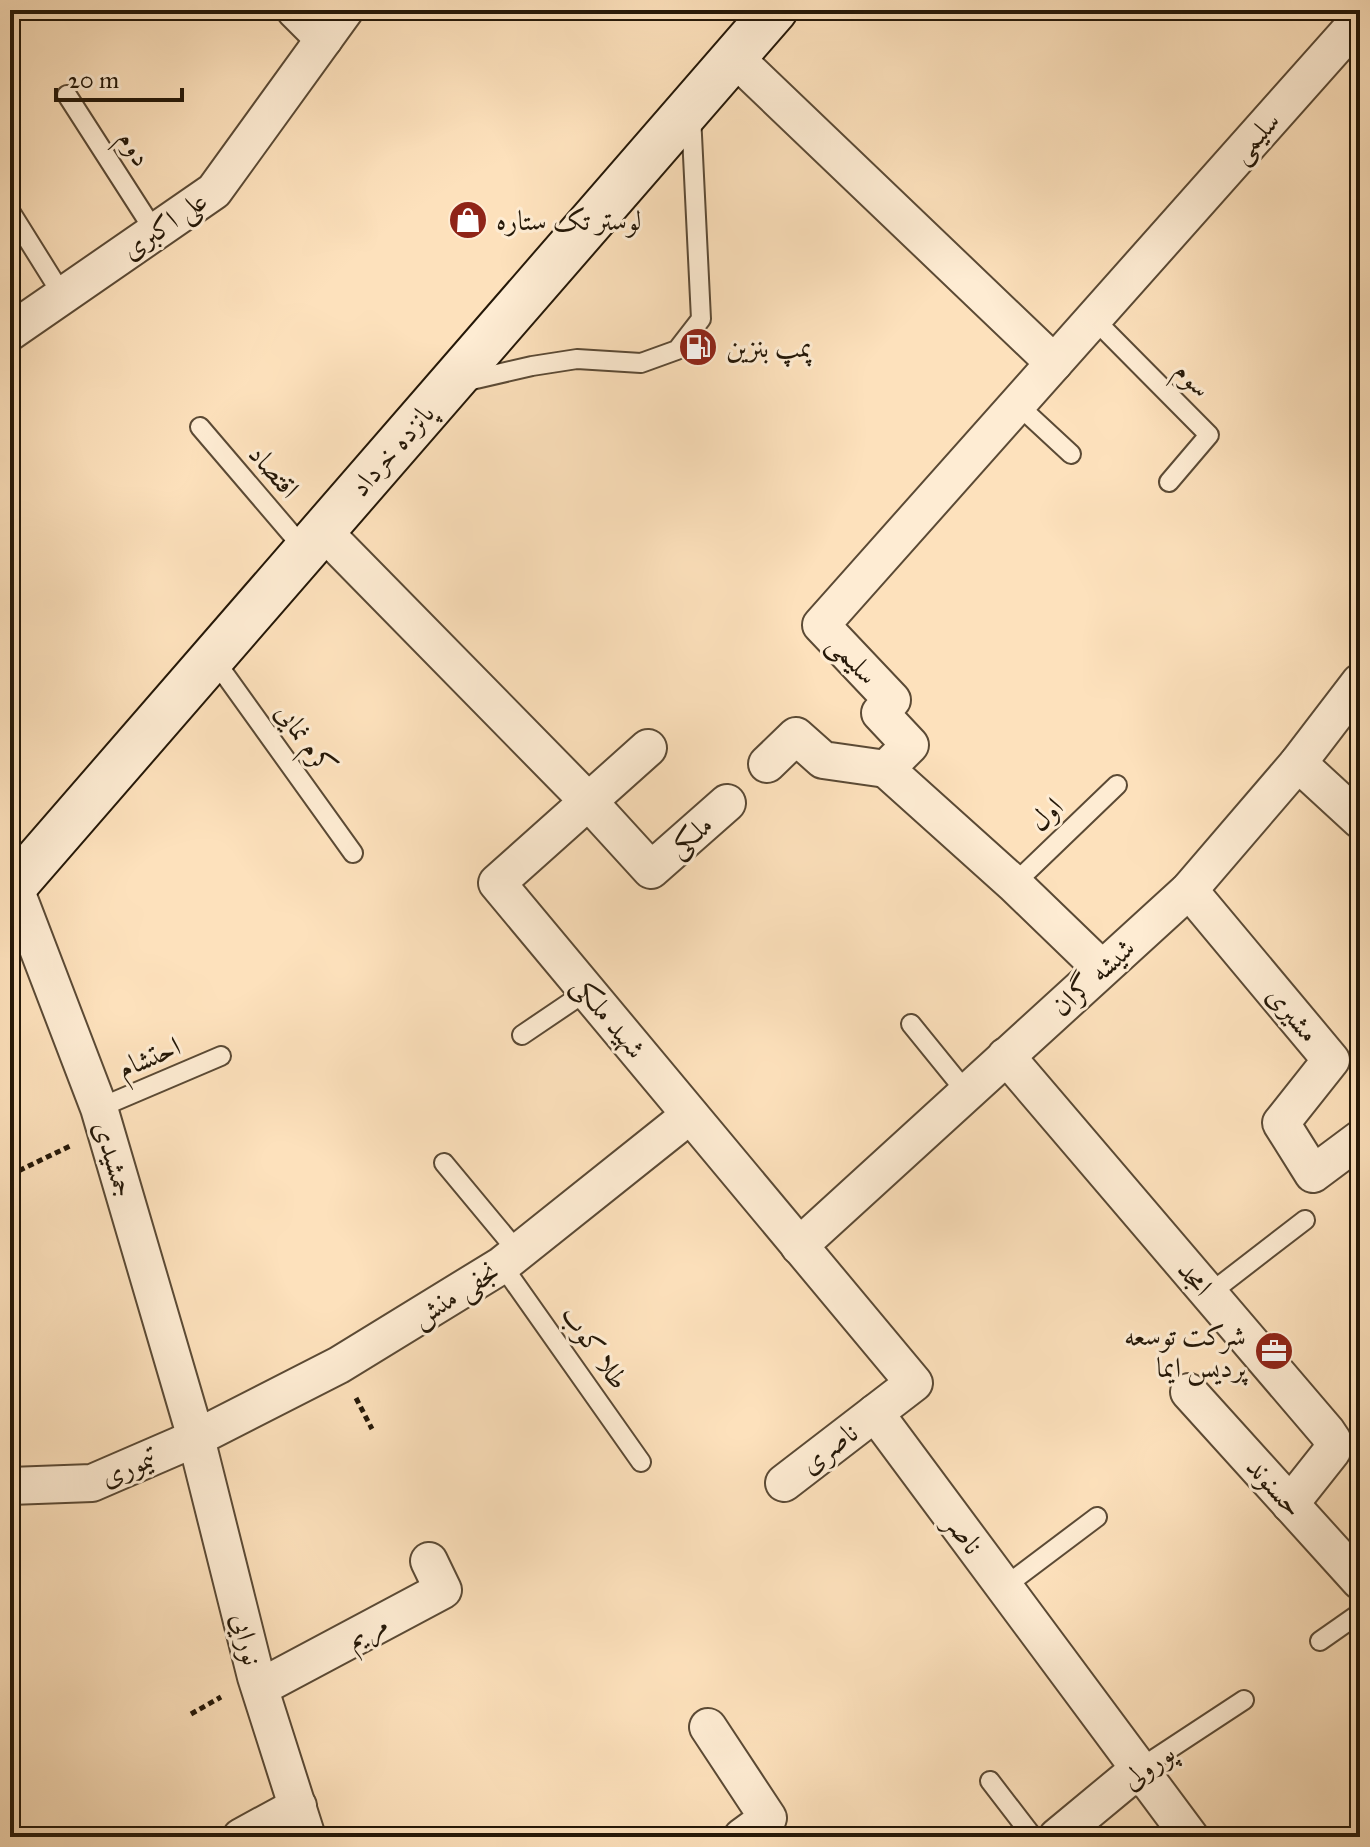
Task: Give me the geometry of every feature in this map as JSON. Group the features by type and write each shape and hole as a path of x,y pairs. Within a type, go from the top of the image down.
{"main road":[{"name":"پانزده خرداد","path":"11,879 213,658 775,10"}],"street":[{"path":"295,10 324,39"},
{"name":"علی اکبری","path":"10,332 214,191 345,10"},
{"name":"سلیمی","path":"886,769 910,745 880,713 892,700 821,625 1360,19"},
{"path":"734,57 1054,363"},
{"path":"314,541 588,801"},
{"name":"شیشه گران","path":"799,1246 1189,890 1298,763 1360,682"},
{"path":"767,764 796,736 823,760 886,769 1014,884 1101,968"},
{"name":"شهید ملکی","path":"648,748 497,883 799,1246"},
{"path":"1298,763 1360,820"},
{"name":"ملکی","path":"588,801 651,870 727,803"},
{"name":"جمشیدی","path":"11,879 102,1119 196,1438"},
{"name":"مشیری","path":"1189,890 1331,1060 1281,1123 1313,1174 1360,1139"},
{"name":"امجد","path":"1006,1056 1333,1441 1332,1451 1290,1504"},
{"name":"نجفی منش","path":"196,1438 339,1365 510,1258 690,1115"},
{"path":"799,1246 914,1383 875,1413"},
{"name":"حسنوند","path":"1189,1392 1360,1581"},
{"name":"ناصری","path":"784,1483 875,1413"},
{"name":"ناصر","path":"875,1413 1190,1837"},
{"name":"تیموری","path":"10,1486 92,1483 196,1438"},
{"name":"نورایی","path":"196,1438 256,1677 303,1822"},
{"name":"مریم","path":"261,1687 443,1590 429,1561"},
{"path":"708,1727 768,1818 742,1837"},
{"name":"پورولی","path":"1057,1837 1139,1769"},
{"path":"241,1837 303,1822"}],"lane":[{"name":"دوم","path":"67,95 155,232"},
{"path":"449,385 577,359 641,363 677,350 701,319 691,106"},
{"path":"10,211 63,296"},
{"name":"سوم","path":"1093,318 1209,435 1169,482"},
{"path":"1017,404 1071,454"},
{"name":"اقتصاد","path":"200,427 314,541"},
{"name":"کرم نمایی","path":"213,658 353,853"},
{"name":"اول","path":"1014,884 1117,785"},
{"path":"522,1035 587,991"},
{"path":"911,1024 967,1093"},
{"name":"احتشام","path":"102,1119 221,1056"},
{"path":"444,1163 510,1258"},
{"path":"1209,1294 1305,1220"},
{"name":"طلا کوب","path":"510,1258 641,1462"},
{"path":"1004,1587 1097,1517"},
{"path":"1320,1641 1360,1613"},
{"name":"پورولی","path":"1139,1769 1244,1700"},
{"path":"990,1781 1033,1837"}],"path":[{"path":"10,1175 102,1119"}],"place":[{"name":"لوستر تک ستاره","path":"468,220"},
{"name":"پمپ بنزین","path":"698,347"},
{"name":"شرکت توسعه پردیس ایما","path":"1274,1351"}]}
